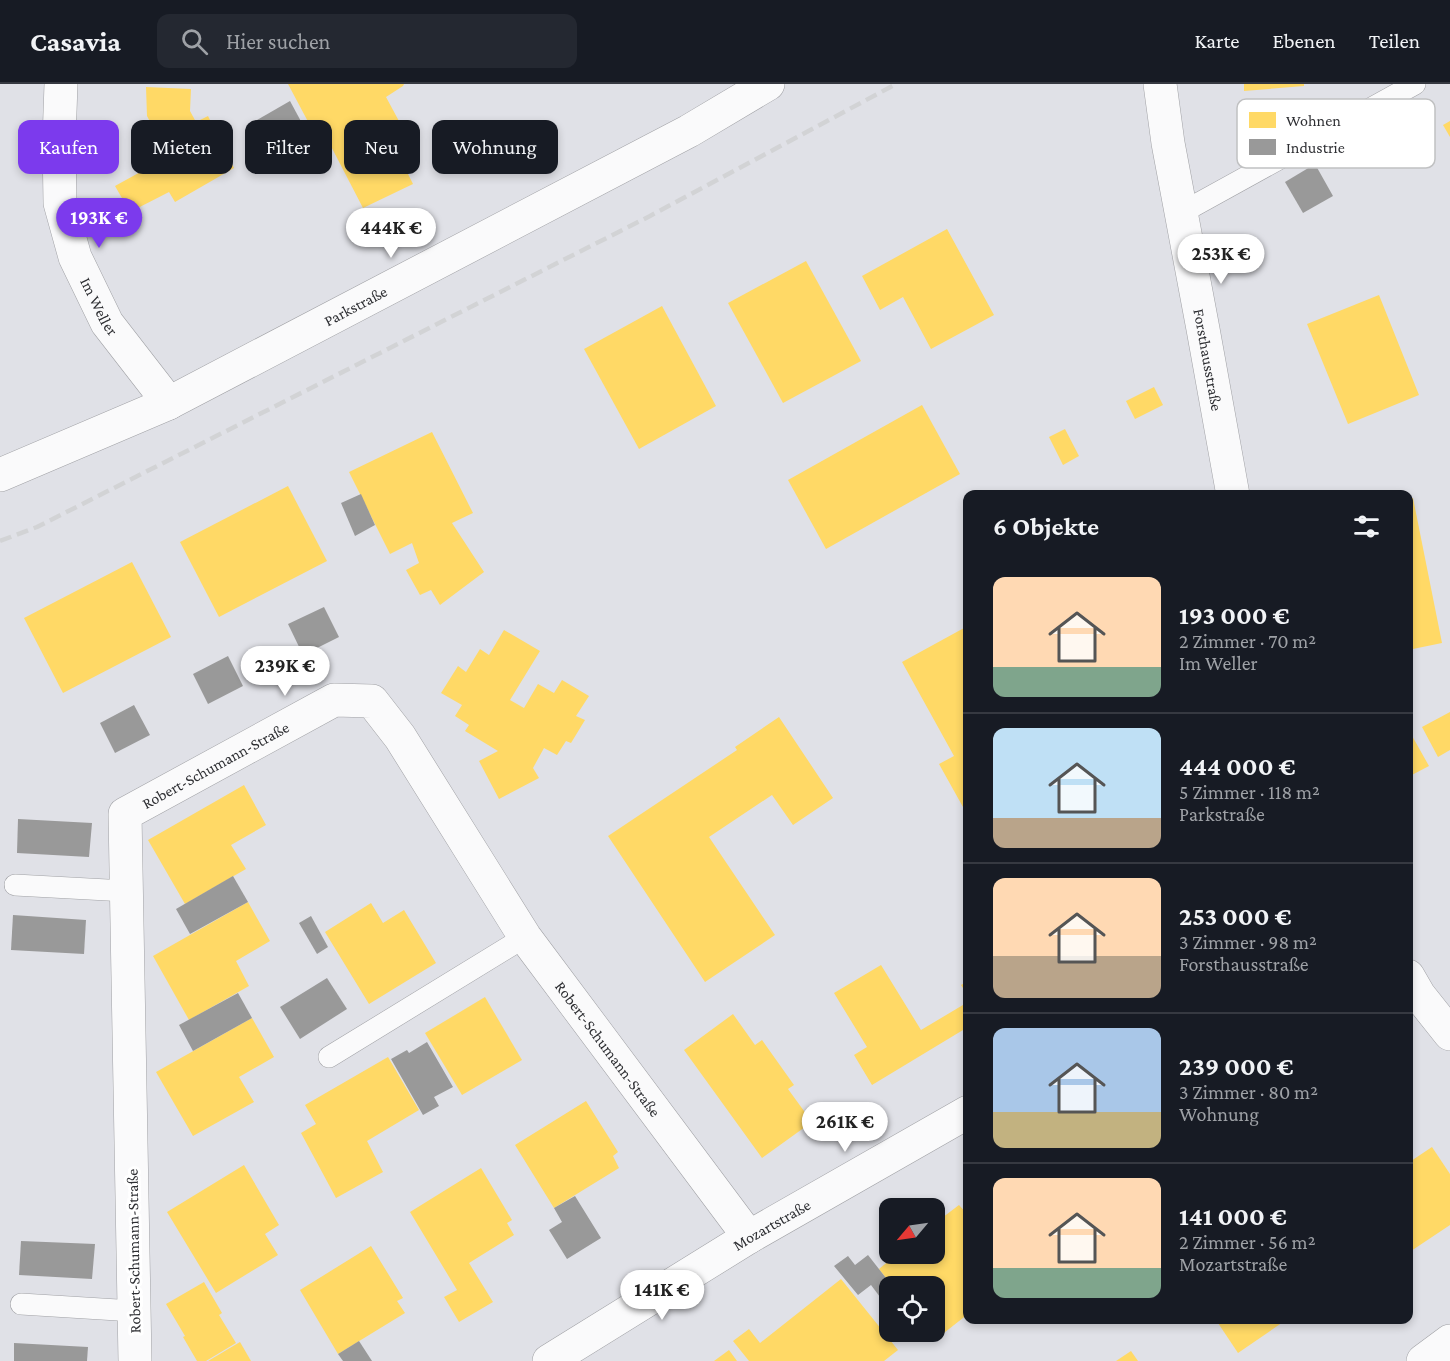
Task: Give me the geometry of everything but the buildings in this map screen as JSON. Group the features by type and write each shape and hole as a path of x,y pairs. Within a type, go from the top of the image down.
{"street":[{"name":"Im Weller","path":"62,84 59,140 60,203 75,257 107,323 169,403"},
{"name":"Parkstraße","path":"0,475 169,403 689,131 768,84"},
{"name":"Forsthausstraße","path":"1160,84 1168,143 1232,490"},
{"name":"Robert-Schumann-Straße","path":"135,1361 124,814 333,700 372,701 400,737 525,937 749,1237"},
{"path":"1413,990 1450,1034"},
{"name":"Mozartstraße","path":"549,1361 749,1237 963,1115"},
{"path":"1423,1361 1450,1341"}],"lane":[{"path":"1388,99 1415,84"},
{"path":"1181,213 1263,168"},
{"path":"15,885 126,891"},
{"path":"329,1057 525,937"},
{"path":"21,1304 134,1311"}],"railway":[{"path":"0,541 37,527 650,216 896,84"}]}
